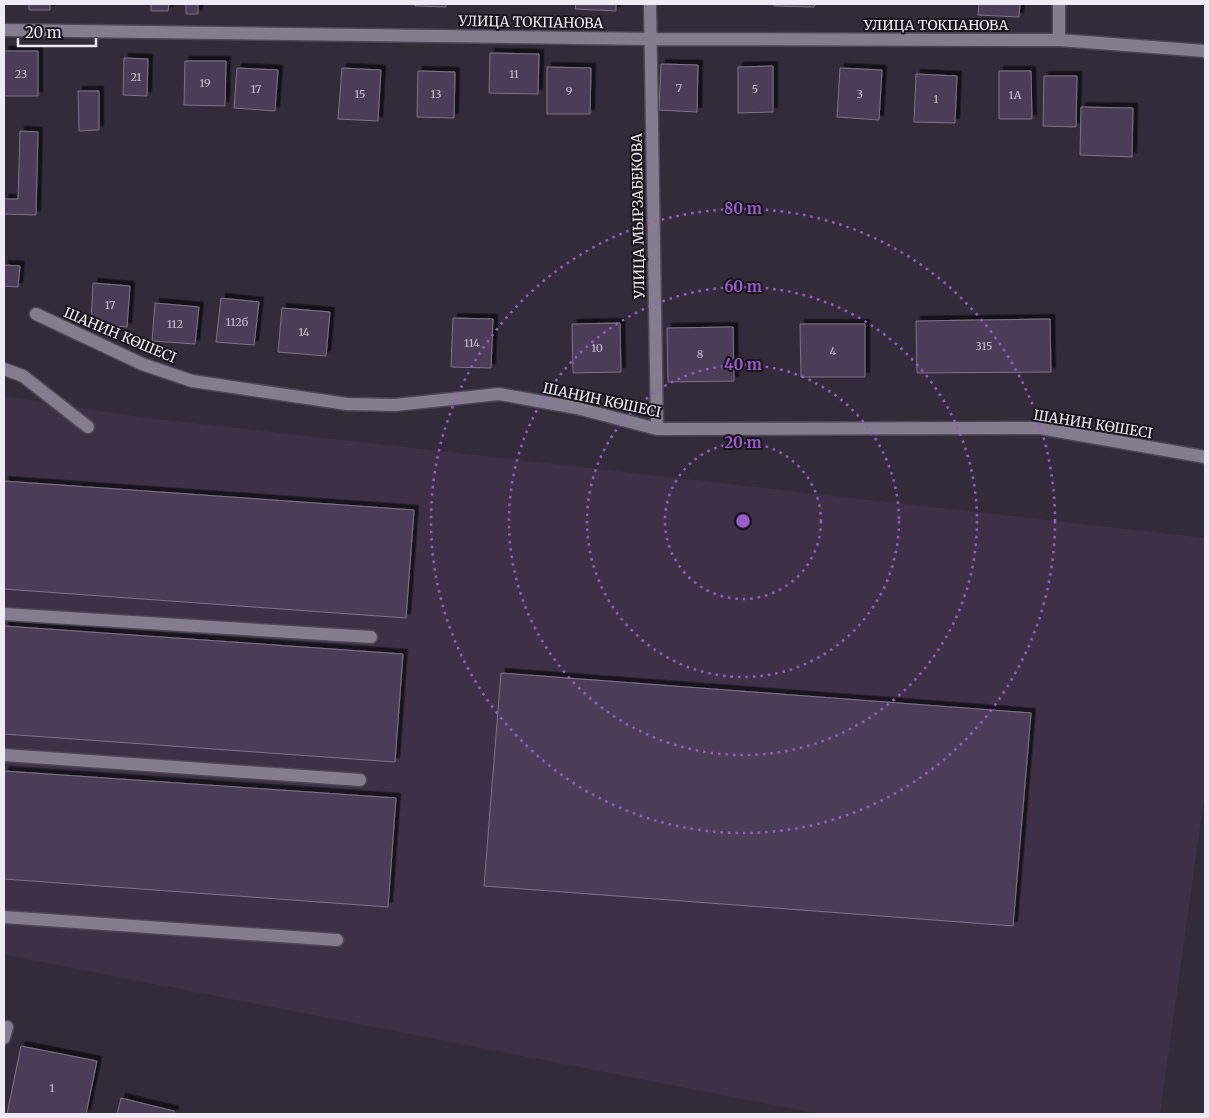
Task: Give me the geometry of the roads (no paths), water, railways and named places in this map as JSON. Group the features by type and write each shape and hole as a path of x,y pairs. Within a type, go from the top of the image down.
{"street":[{"name":"УЛИЦА МЫРЗАБЕКОВА","path":"650,4 657,429"},
{"path":"1059,40 1060,4"},
{"name":"УЛИЦА ТОКПАНОВА","path":"4,30 650,38 1059,40 1205,51"},
{"name":"ШАНИН КӨШЕСІ","path":"36,314 142,364 192,381 347,404 395,405 499,394 577,408 657,429 1040,428 1205,457"},
{"path":"4,369 23,376 88,427"},
{"path":"4,614 371,637"},
{"path":"4,755 360,780"},
{"path":"4,917 337,940"}]}
